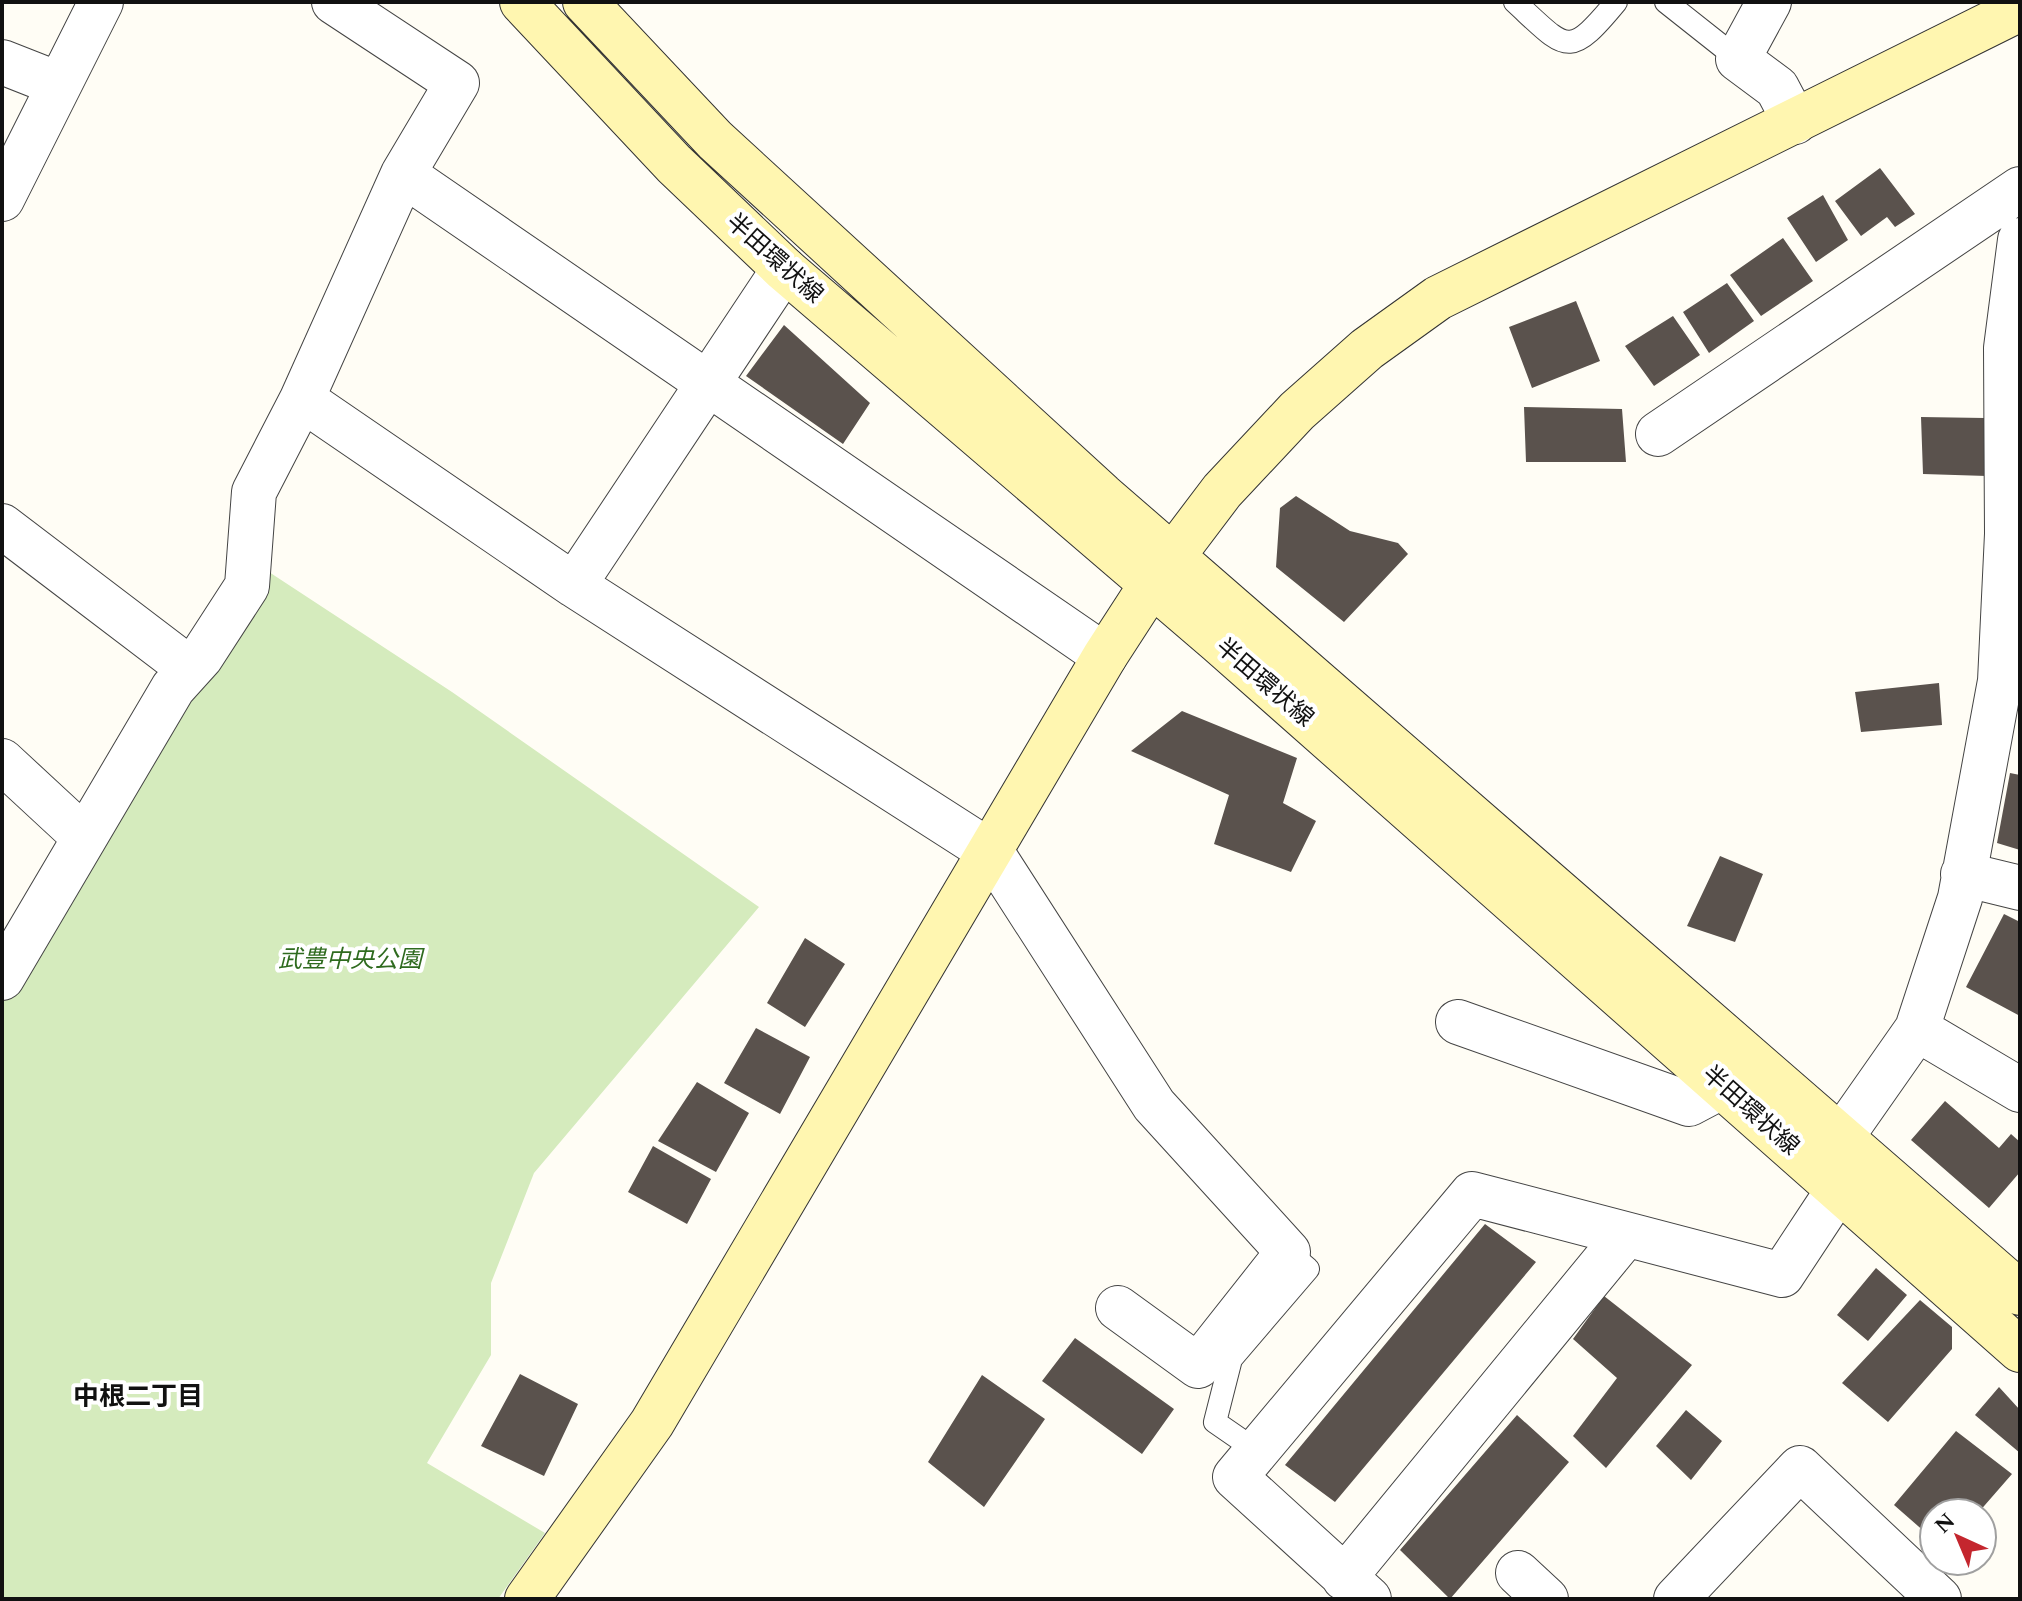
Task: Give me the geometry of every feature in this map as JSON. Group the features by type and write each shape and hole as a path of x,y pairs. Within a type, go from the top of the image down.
{"main road":[{"name":"半田環状線","path":"522,2 674,164 784,269 1162,570 1842,1136 2020,1293"},
{"name":"半田環状線","path":"585,2 715,140 1162,570 1838,1190 2020,1350"},
{"path":"527,1599 652,1423 992,853 1105,656 1162,570 1222,491 1297,411 1367,349 1438,298 2020,9"}],"street":[{"path":"2,199 101,2"},
{"path":"2,978 173,688 190,669 247,586 254,492 302,399 403,174 457,83 334,2"},
{"path":"1769,2 1738,59 1777,88 1795,122"},
{"path":"2,62 58,84"},
{"path":"403,174 1105,656"},
{"path":"1658,434 2020,189"},
{"path":"1842,1136 1917,1029 1960,898 2000,681 2007,534 2006,348 2020,240"},
{"path":"574,585 784,269"},
{"path":"302,399 574,585 992,853 1154,1105 1288,1252 1198,1366 1118,1308"},
{"path":"2,526 190,669"},
{"path":"2,761 84,837"},
{"path":"1963,874 2020,888"},
{"path":"1458,1022 1689,1104 1725,1085"},
{"path":"1917,1029 2020,1090"},
{"path":"1625,1236 1356,1588 1235,1477 1472,1194 1782,1275 1838,1190"},
{"path":"1676,1599 1800,1468 1939,1599"}],"lane":[{"path":"1515,2 1554,38 1572,43 1586,38 1616,2"},
{"path":"1666,2 1738,59"},
{"path":"1257,1451 1215,1422 1231,1359 1308,1269 1288,1252"}],"green space":[{"name":"武豊中央公園","path":"269,572 452,692 759,907 534,1173 491,1283 491,1355 427,1463 545,1533 498,1599 2,1599 2,992"}],"building":[{"path":"1880,168 1915,214 1895,227 1887,217 1861,236 1835,201"},
{"path":"1823,195 1848,240 1816,262 1787,218"},
{"path":"1783,238 1813,281 1761,316 1730,275"},
{"path":"1727,283 1754,321 1709,353 1683,312"},
{"path":"1576,301 1600,361 1532,388 1509,327"},
{"path":"1673,316 1700,355 1654,386 1625,346"},
{"path":"784,325 870,403 843,444 746,376"},
{"path":"1524,407 1622,409 1626,462 1526,462"},
{"path":"1921,417 1985,418 1987,476 1923,474"},
{"path":"1296,496 1350,531 1398,543 1408,554 1344,622 1276,567 1280,508"},
{"path":"1939,683 1942,725 1861,732 1855,692"},
{"path":"1182,711 1297,758 1283,803 1316,821 1291,872 1214,844 1229,795 1131,751"},
{"path":"2010,773 2020,775 2020,850 1997,843"},
{"path":"1720,856 1763,874 1735,942 1687,926"},
{"path":"2004,914 2020,922 2020,1016 1966,987"},
{"path":"805,938 845,964 805,1027 767,1003"},
{"path":"756,1028 810,1057 780,1114 724,1083"},
{"path":"697,1082 749,1113 716,1172 658,1141"},
{"path":"1945,1101 1999,1148 2011,1134 2020,1142 2020,1172 1989,1208 1911,1140"},
{"path":"653,1146 711,1179 687,1224 628,1192"},
{"path":"1485,1224 1536,1262 1335,1502 1285,1465"},
{"path":"1876,1268 1907,1295 1868,1341 1837,1315"},
{"path":"1604,1296 1692,1365 1606,1468 1573,1436 1617,1378 1573,1339"},
{"path":"1920,1300 1952,1327 1952,1349 1888,1422 1842,1383"},
{"path":"1075,1338 1174,1409 1142,1454 1042,1381"},
{"path":"520,1374 578,1404 544,1476 481,1446"},
{"path":"982,1375 1045,1419 984,1507 928,1462"},
{"path":"1999,1387 2020,1410 2020,1453 1975,1415"},
{"path":"1686,1410 1722,1441 1691,1480 1656,1446"},
{"path":"1517,1415 1569,1462 1450,1599 1400,1550"},
{"path":"1956,1431 2012,1474 1992,1497 1918,1497 1918,1526 1894,1505"}],"district":[{"name":"中根二丁目","path":"138,1396"}]}
